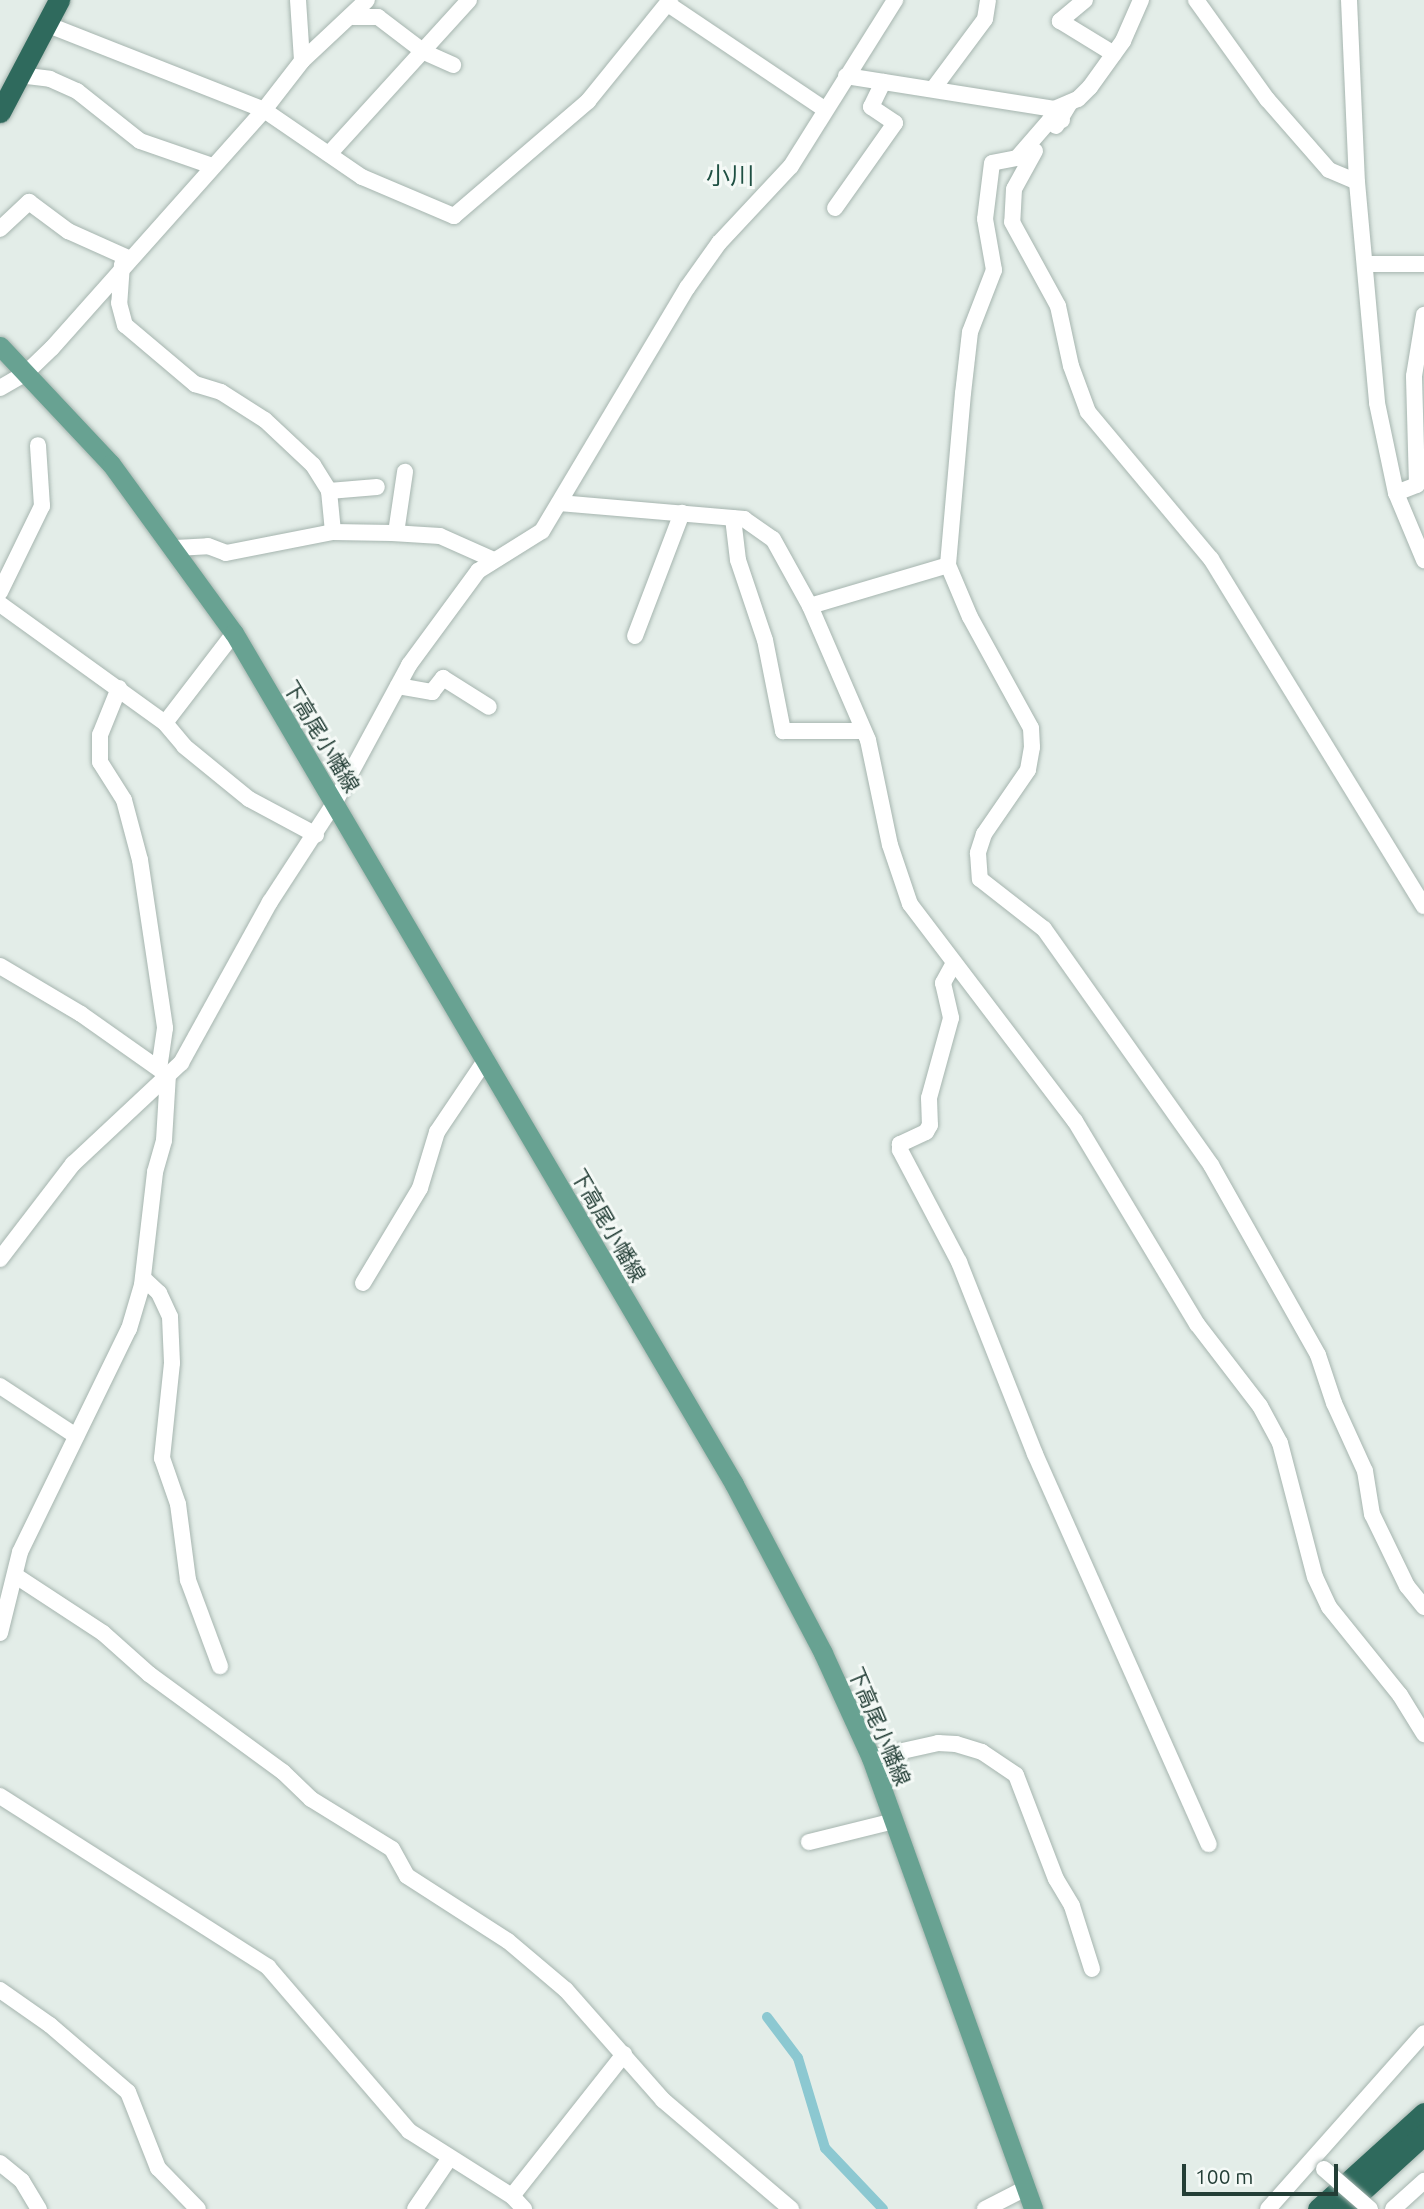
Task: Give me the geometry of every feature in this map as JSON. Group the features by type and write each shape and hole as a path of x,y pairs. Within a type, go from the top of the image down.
{"highway":[{"path":"0,112 59,0"},
{"path":"1318,2209 1424,2113"},
{"path":"1342,2209 1424,2134"}],"main road":[{"name":"下高尾小幡線","path":"0,346 111,464 175,548 234,633 734,1484 838,1683 871,1758 1033,2209"}],"street":[{"path":"298,0 302,61"},
{"path":"0,388 26,373 264,110 302,61 353,17 367,0"},
{"path":"329,154 469,0"},
{"path":"0,1259 73,1164 195,1041 270,902 316,835 398,686 478,571 542,531 687,288 751,205 791,166 824,109 895,0"},
{"path":"933,89 985,19 988,0"},
{"path":"1085,0 1060,21 1114,54"},
{"path":"846,76 1041,109 1070,103 1084,94 1114,54 1141,0"},
{"path":"1196,0 1267,99 1329,170 1357,181"},
{"path":"1349,0 1357,181 1375,392 1396,493 1424,560"},
{"path":"46,24 264,110 362,177 454,216 588,100 669,2 824,109"},
{"path":"353,17 379,17 424,52 453,65"},
{"path":"19,75 50,79 77,91 140,141 212,166"},
{"path":"835,208 895,123 871,107 883,82"},
{"path":"1070,103 1062,120 1024,164 1014,189 1012,222 1058,306 1081,397 1097,425 1211,559 1424,906"},
{"path":"1062,120 1050,120 1017,158 992,163 985,219 994,270 970,332 948,565 970,617 1031,728 1028,770 984,834 977,865 980,879 1044,929 1210,1165 1318,1355 1334,1403 1365,1471 1371,1514 1401,1574 1424,1607"},
{"path":"0,229 29,202 68,231 125,261"},
{"path":"125,261 119,303 125,325 195,384 221,392 265,420 313,464 329,492 333,532"},
{"path":"1365,264 1424,264"},
{"path":"1396,493 1418,485 1413,383 1424,315"},
{"path":"0,592 41,506 38,445"},
{"path":"396,533 405,472"},
{"path":"329,492 377,487"},
{"path":"559,503 744,519 773,539 810,606 863,731 878,777 899,878 910,904 1075,1121 1197,1324 1260,1406 1280,1443 1315,1577 1329,1607 1400,1695 1424,1734"},
{"path":"635,636 682,513"},
{"path":"733,518 738,560 765,640 783,731 863,731"},
{"path":"175,548 208,546 226,553 333,532 396,533 439,536 494,561"},
{"path":"810,606 948,565"},
{"path":"0,604 165,723 184,746 249,799 316,835"},
{"path":"165,723 234,633"},
{"path":"398,686 432,692 443,678 489,707"},
{"path":"0,1633 20,1552 129,1329 143,1278 155,1172 164,1140 165,1028 140,860 124,800 100,762 100,735 119,688"},
{"path":"954,963 943,983 951,1018 929,1098 930,1125 926,1132 901,1144 900,1150 959,1262 1045,1478 1209,1844"},
{"path":"0,966 164,1072"},
{"path":"363,1283 420,1188 437,1132 486,1059"},
{"path":"143,1278 159,1293 170,1317 172,1363 162,1458 178,1504 188,1580 219,1666"},
{"path":"0,1386 76,1436"},
{"path":"16,1576 103,1633 190,1705 282,1772 311,1800 392,1849 408,1876 508,1941 566,1990 663,2100 791,2209"},
{"path":"871,1758 938,1743 956,1744 982,1752 1016,1775 1056,1878 1072,1906 1091,1969"},
{"path":"0,1796 268,1967 384,2106 449,2159 512,2196 523,2209"},
{"path":"809,1842 894,1821"},
{"path":"0,1990 50,2025 128,2092 158,2168 198,2209"},
{"path":"1268,2209 1319,2164 1424,2033"},
{"path":"512,2196 624,2054"},
{"path":"415,2209 449,2159"},
{"path":"1319,2164 1370,2209"},
{"path":"2,2171 22,2181 39,2209"},
{"path":"1393,2209 1424,2180"},
{"path":"985,2209 1026,2188"}],"waterway":[{"path":"767,2017 798,2058 825,2148 883,2209"}],"district":[{"name":"小川","path":"730,176"}]}
